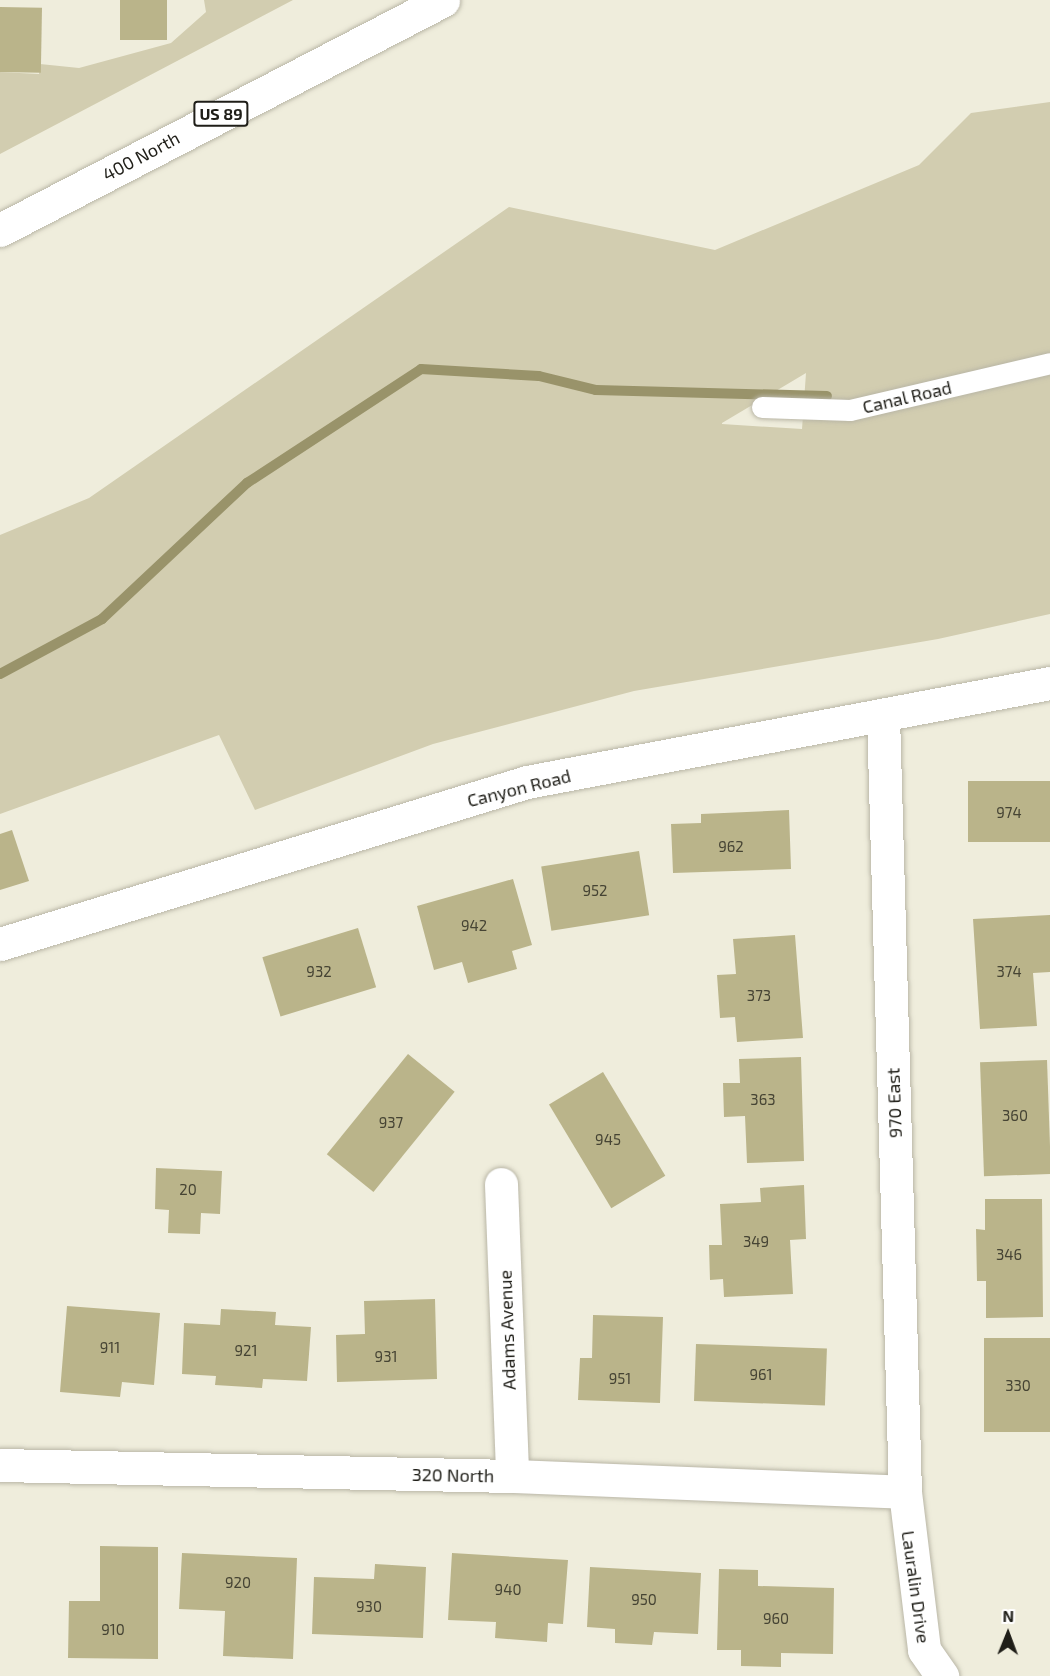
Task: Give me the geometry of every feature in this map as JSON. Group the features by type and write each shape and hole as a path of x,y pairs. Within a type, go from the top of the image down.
{"street":[{"name":"400 North","path":"0,230 443,0"},
{"name":"Canyon Road","path":"0,944 527,782 1050,683"},
{"name":"970 East","path":"884,715 905,1492"},
{"name":"Adams Avenue","path":"501,1184 512,1476"},
{"name":"320 North","path":"0,1465 512,1476 905,1492"},
{"name":"Lauralin Drive","path":"905,1492 924,1650 942,1676"}],"lane":[{"name":"Canal Road","path":"762,407 850,410 1050,363"}],"shaded area":[{"path":"204,0 293,0 0,154 0,72 39,74 40,64 79,68 171,43 206,12"},
{"path":"1050,102 1050,614 938,639 634,691 433,744 255,810 219,735 0,814 0,535 89,498 509,207 715,250 919,165 971,113","holes":["806,373 802,429 722,424 722,423"]}],"building":[{"path":"120,0 167,0 167,40 120,40"},
{"path":"0,7 42,8 41,73 0,72"},
{"path":"968,781 1050,781 1050,842 968,842"},
{"path":"789,810 791,869 673,873 671,824 701,823 701,814"},
{"path":"12,830 29,881 0,890 0,834"},
{"path":"639,851 649,915 551,931 541,866"},
{"path":"513,879 532,945 512,951 517,969 468,983 462,962 434,970 417,906"},
{"path":"1050,915 1050,972 1033,973 1037,1026 980,1029 973,919"},
{"path":"358,928 376,987 280,1017 262,957"},
{"path":"795,935 803,1038 737,1042 735,1017 720,1018 717,975 736,974 733,939"},
{"path":"408,1054 455,1092 373,1192 327,1154"},
{"path":"801,1057 804,1161 747,1163 745,1116 724,1117 723,1083 740,1083 739,1059"},
{"path":"1047,1060 1050,1174 984,1176 980,1062"},
{"path":"603,1072 665,1176 611,1208 549,1104"},
{"path":"156,1168 222,1171 220,1214 201,1213 200,1234 168,1233 169,1210 155,1209"},
{"path":"804,1185 806,1239 790,1240 793,1294 724,1297 723,1279 710,1280 709,1245 722,1245 720,1204 761,1202 760,1188"},
{"path":"985,1199 1042,1199 1043,1317 986,1318 986,1281 977,1281 976,1229 985,1230"},
{"path":"435,1299 437,1379 337,1382 336,1335 365,1334 364,1301"},
{"path":"67,1306 160,1313 154,1385 122,1382 120,1397 60,1392"},
{"path":"221,1309 276,1312 275,1325 311,1327 307,1381 263,1379 262,1388 215,1385 216,1376 182,1374 184,1323 220,1325"},
{"path":"593,1315 663,1317 660,1403 578,1400 580,1358 592,1358"},
{"path":"984,1338 1050,1338 1050,1432 984,1432"},
{"path":"696,1344 827,1349 825,1406 694,1401"},
{"path":"100,1546 158,1547 158,1659 68,1658 69,1601 100,1601"},
{"path":"182,1553 297,1558 293,1659 223,1656 225,1611 179,1609"},
{"path":"452,1553 568,1560 563,1624 548,1623 547,1642 495,1638 496,1622 448,1620"},
{"path":"375,1564 426,1567 423,1638 312,1634 314,1577 374,1579"},
{"path":"590,1567 701,1573 698,1634 654,1632 652,1645 615,1643 615,1629 587,1627"},
{"path":"719,1569 758,1570 758,1586 834,1588 833,1654 781,1653 781,1667 741,1666 741,1650 717,1650"}],"waterway":[{"path":"0,674 102,619 247,483 421,369 539,376 596,390 827,396"}]}
